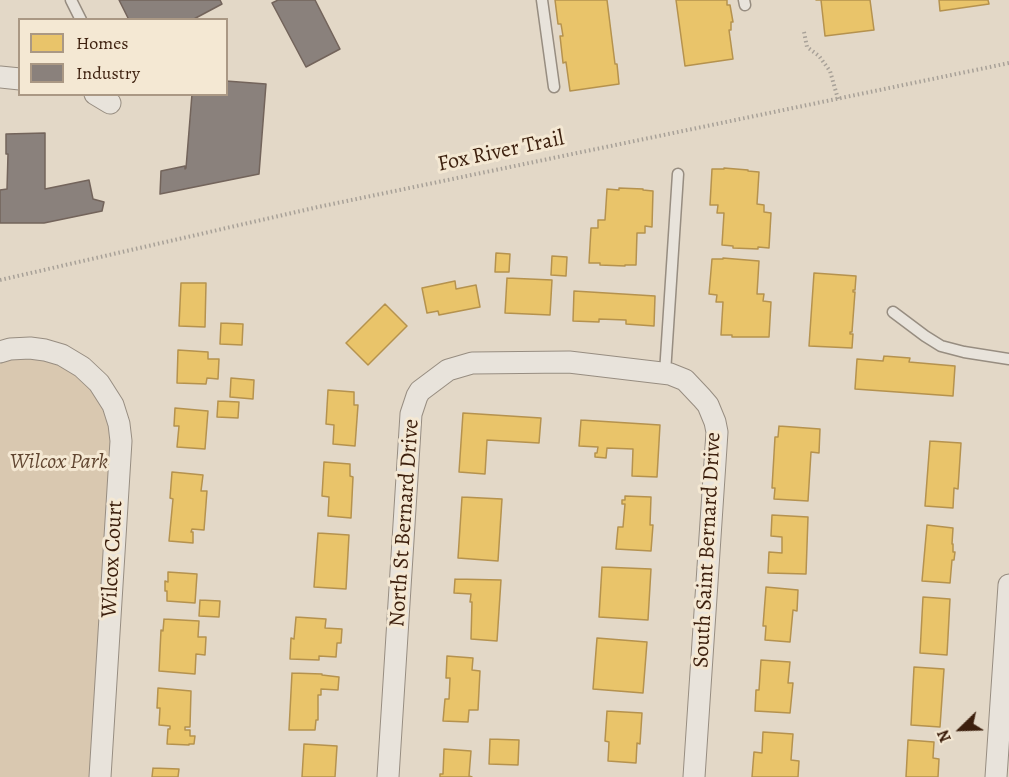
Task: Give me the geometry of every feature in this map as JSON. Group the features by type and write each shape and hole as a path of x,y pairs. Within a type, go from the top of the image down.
{"street":[{"path":"0,77 18,79"},
{"name":"Wilcox Court","path":"0,352 30,348 45,350 62,355 82,367 99,383 113,405 119,424 120,453 100,777"},
{"name":"South Saint Bernard Drive","path":"569,362 665,373 685,380 708,405 715,422 717,432 694,777"},
{"name":"North St Bernard Drive","path":"388,777 411,414 417,396 448,370 472,363 569,362"},
{"path":"996,777 1009,585"}],"lane":[{"path":"71,0 80,18"},
{"path":"542,0 554,87"},
{"path":"665,373 678,174"},
{"path":"893,312 941,346 1009,359"}],"path":[{"path":"804,32 807,47 819,56 830,71 838,99"},
{"name":"Fox River Trail","path":"0,280 318,207 1009,63"}],"green space":[{"name":"Wilcox Park","path":"45,350 113,405 100,777 0,777 0,352"}],"building: Homes":[{"path":"555,0 607,0 619,84 570,91 566,62 563,63 560,36 563,36 561,24 558,24"},
{"path":"676,0 727,0 733,22 729,30 733,59 685,66"},
{"path":"821,0 870,0 874,30 825,36"},
{"path":"939,0 988,0 989,4 940,11"},
{"path":"712,169 759,172 757,204 764,205 764,212 771,213 769,248 733,248 733,246 722,245 724,213 717,213 718,205 710,205"},
{"path":"619,188 653,191 652,227 645,226 645,233 637,233 636,265 589,263 591,228 598,228 598,220 605,220 607,189 619,190"},
{"path":"496,253 510,254 509,272 495,272"},
{"path":"552,256 567,257 566,276 551,275"},
{"path":"712,259 759,261 757,294 764,294 763,301 771,302 769,337 721,335 723,302 716,302 717,295 709,294"},
{"path":"814,273 856,276 855,290 853,290 855,292 852,332 850,332 853,334 852,348 809,346"},
{"path":"507,278 552,280 550,315 505,313"},
{"path":"455,281 456,289 476,285 480,307 439,315 438,311 427,313 422,288"},
{"path":"181,283 206,283 205,327 179,326"},
{"path":"574,291 655,296 654,326 626,324 626,320 573,321"},
{"path":"385,304 407,326 368,365 346,343"},
{"path":"221,323 243,324 242,345 220,344"},
{"path":"178,350 208,352 208,359 219,359 218,379 207,378 206,384 177,383"},
{"path":"884,356 910,358 909,362 955,366 953,396 855,389 857,359 883,361"},
{"path":"231,378 254,380 253,399 230,397"},
{"path":"328,390 354,392 354,405 358,405 355,446 333,444 334,425 326,424"},
{"path":"218,401 239,402 238,418 217,417"},
{"path":"175,408 208,411 205,449 177,447 179,426 174,426"},
{"path":"463,413 541,418 539,443 487,440 485,474 459,472"},
{"path":"581,420 660,425 657,477 632,476 633,449 607,448 606,458 595,457 598,447 579,446"},
{"path":"779,426 820,429 819,453 811,452 808,501 774,499 775,488 772,488 775,437 778,437"},
{"path":"930,441 961,443 958,489 954,488 953,508 925,506"},
{"path":"324,462 350,464 350,476 353,477 351,518 328,516 329,497 322,496"},
{"path":"172,472 203,475 201,491 207,491 204,530 192,529 193,543 169,541 173,499 170,498"},
{"path":"625,496 651,497 650,525 653,525 651,551 616,549 618,527 623,527 625,504 622,504 622,500 625,500"},
{"path":"462,497 502,499 498,561 458,558"},
{"path":"772,515 808,517 806,574 768,573 769,552 782,553 782,537 771,536"},
{"path":"927,525 953,528 952,544 953,552 955,552 950,583 922,581"},
{"path":"318,533 349,535 346,589 314,587"},
{"path":"602,567 651,569 648,620 599,617"},
{"path":"168,572 197,574 195,603 167,601 165,581 168,582"},
{"path":"455,579 501,580 497,641 471,639 471,594 454,593"},
{"path":"766,587 798,590 797,611 793,610 790,642 765,640 766,626 763,626"},
{"path":"923,597 950,599 947,655 920,653"},
{"path":"200,600 220,601 219,617 199,616"},
{"path":"296,617 326,619 325,628 342,629 341,643 337,643 336,657 319,656 319,660 290,659 291,638 294,639"},
{"path":"164,619 199,621 198,637 206,637 205,655 196,654 195,674 159,671 161,630 163,631"},
{"path":"597,638 647,642 643,693 593,689"},
{"path":"447,656 473,658 472,670 480,671 478,710 469,710 468,722 443,721 445,699 449,699 450,678 446,678"},
{"path":"761,660 790,662 788,683 793,683 790,713 755,711"},
{"path":"914,667 944,669 940,727 911,725"},
{"path":"292,673 339,677 338,690 321,689 321,695 318,695 318,720 316,720 315,730 289,730"},
{"path":"158,688 191,691 190,727 185,727 185,730 190,730 190,736 195,736 194,744 167,744 170,726 159,725"},
{"path":"607,711 642,713 636,763 608,761 609,742 605,741"},
{"path":"763,732 793,734 791,760 799,761 798,777 752,777 754,752 762,753"},
{"path":"490,739 519,740 518,765 489,764"},
{"path":"908,740 934,742 933,758 939,759 938,777 906,777"},
{"path":"304,744 337,746 335,777 302,777"},
{"path":"444,749 471,751 469,776 472,777 440,777 440,774 443,774"},
{"path":"153,768 179,769 178,777 152,777"}],"building: Industry":[{"path":"119,0 220,0 222,4 196,18 128,18"},
{"path":"278,0 315,0 340,49 306,67 272,3"},
{"path":"228,81 266,84 259,174 160,194 161,171 185,166 186,168 192,96 228,96"},
{"path":"45,133 45,189 89,180 93,199 104,202 102,211 44,223 0,223 0,190 7,189 6,134"}]}
